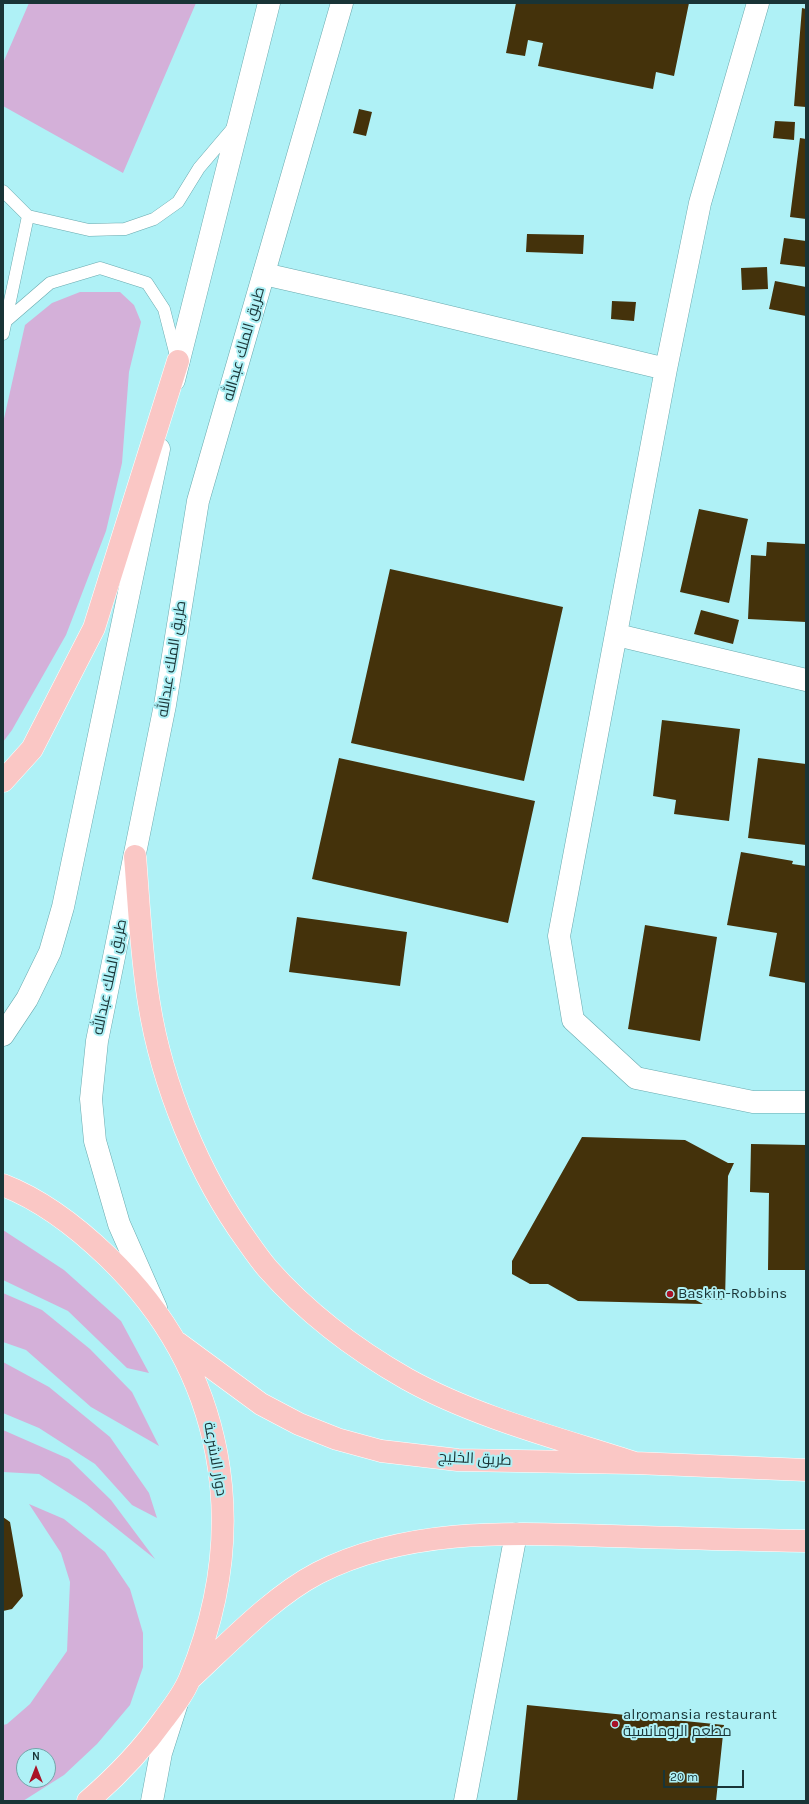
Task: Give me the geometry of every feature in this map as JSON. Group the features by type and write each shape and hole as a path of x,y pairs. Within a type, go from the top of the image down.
{"main road":[{"path":"3,782 32,749 94,628 178,362"},
{"path":"135,856 141,945 149,1005 161,1054 176,1102 199,1161 229,1216 267,1268 316,1317 361,1351 408,1380 473,1410 635,1462"},
{"name":"دوار الاشرعة","path":"3,1185 50,1210 93,1242 128,1276 160,1318 175,1340 197,1385 213,1433 221,1478 223,1525 219,1581 208,1626 190,1679 177,1701 142,1748 106,1786 88,1801"},
{"name":"طريق الخليج","path":"175,1340 261,1404 299,1424 330,1437 381,1451 458,1460 635,1462 806,1470"},
{"path":"190,1679 283,1595 318,1573 361,1555 418,1541 459,1536 516,1534 806,1541"}],"street":[{"path":"3,1035 27,999 50,952 63,907 178,362 269,3"},
{"name":"طريق الملك عبدالله","path":"160,1318 119,1224 96,1141 91,1099 97,1040 166,705 198,501 342,3"},
{"path":"758,3 700,203 666,369 559,936 573,1020 636,1078 753,1102 806,1102"},
{"path":"264,274 666,369"},
{"path":"617,635 806,680"},
{"path":"465,1801 516,1534"},
{"path":"152,1801 162,1753 177,1701"}],"lane":[{"path":"3,191 28,216 89,230 125,229 154,219 178,202 199,168 239,120"},
{"path":"3,334 28,216"},
{"path":"6,321 50,283 100,268 147,283 164,309 178,362"}],"shaded area":[{"path":"29,3 196,3 123,173 3,106 3,63"},
{"path":"80,292 120,292 134,305 141,322 129,372 122,463 106,531 66,635 12,730 3,742 3,423 25,325 52,303"},
{"path":"3,1230 64,1270 121,1321 149,1373 127,1368 68,1311 3,1280"},
{"path":"3,1293 42,1310 90,1349 132,1392 159,1446 91,1407 26,1350 3,1342"},
{"path":"3,1362 49,1387 110,1437 149,1493 157,1518 132,1505 95,1464 39,1428 3,1413"},
{"path":"3,1430 69,1459 111,1500 155,1559 86,1504 39,1474 3,1472"},
{"path":"29,1504 64,1519 105,1552 130,1589 143,1633 143,1667 130,1705 97,1744 64,1775 56,1780 56,1748 16,1748 16,1788 44,1788 23,1801 3,1801 3,1725 7,1724 30,1704 67,1651 70,1582 61,1553"}],"building":[{"path":"516,3 689,3 674,76 656,72 653,89 538,66 543,43 528,40 525,56 506,53"},
{"path":"802,8 806,9 806,107 794,106"},
{"path":"359,109 372,112 366,136 353,133"},
{"path":"775,121 795,122 794,140 773,138"},
{"path":"800,138 806,139 806,219 790,217"},
{"path":"527,234 584,235 583,254 526,252"},
{"path":"784,238 806,241 806,267 780,264"},
{"path":"767,267 768,289 742,290 741,268"},
{"path":"775,281 806,287 806,316 769,309"},
{"path":"612,301 636,302 634,321 611,319"},
{"path":"699,509 748,519 729,603 680,592"},
{"path":"767,542 806,544 806,622 748,619 751,555 766,556"},
{"path":"390,569 563,607 524,781 351,743"},
{"path":"701,610 739,620 733,644 694,634"},
{"path":"662,720 740,729 729,821 674,814 676,800 653,796"},
{"path":"339,758 535,801 508,923 312,879"},
{"path":"758,758 806,764 806,845 748,838"},
{"path":"741,852 793,861 792,864 806,866 806,983 769,976 777,933 727,925"},
{"path":"297,917 407,932 400,986 289,972"},
{"path":"645,925 717,937 700,1041 628,1029"},
{"path":"582,1137 685,1140 728,1163 734,1163 728,1176 725,1300 694,1299 703,1304 578,1301 548,1284 530,1284 512,1274 512,1261"},
{"path":"751,1144 806,1145 806,1270 768,1270 769,1193 750,1192"},
{"path":"3,1517 10,1522 23,1596 12,1609 3,1611"},
{"path":"527,1705 724,1725 716,1801 517,1801"}],"place":[{"name":"Baskin-Robbins","path":"670,1294"},
{"name":"alromansia restaurant مطعم الرومانسية","path":"615,1724"}]}
